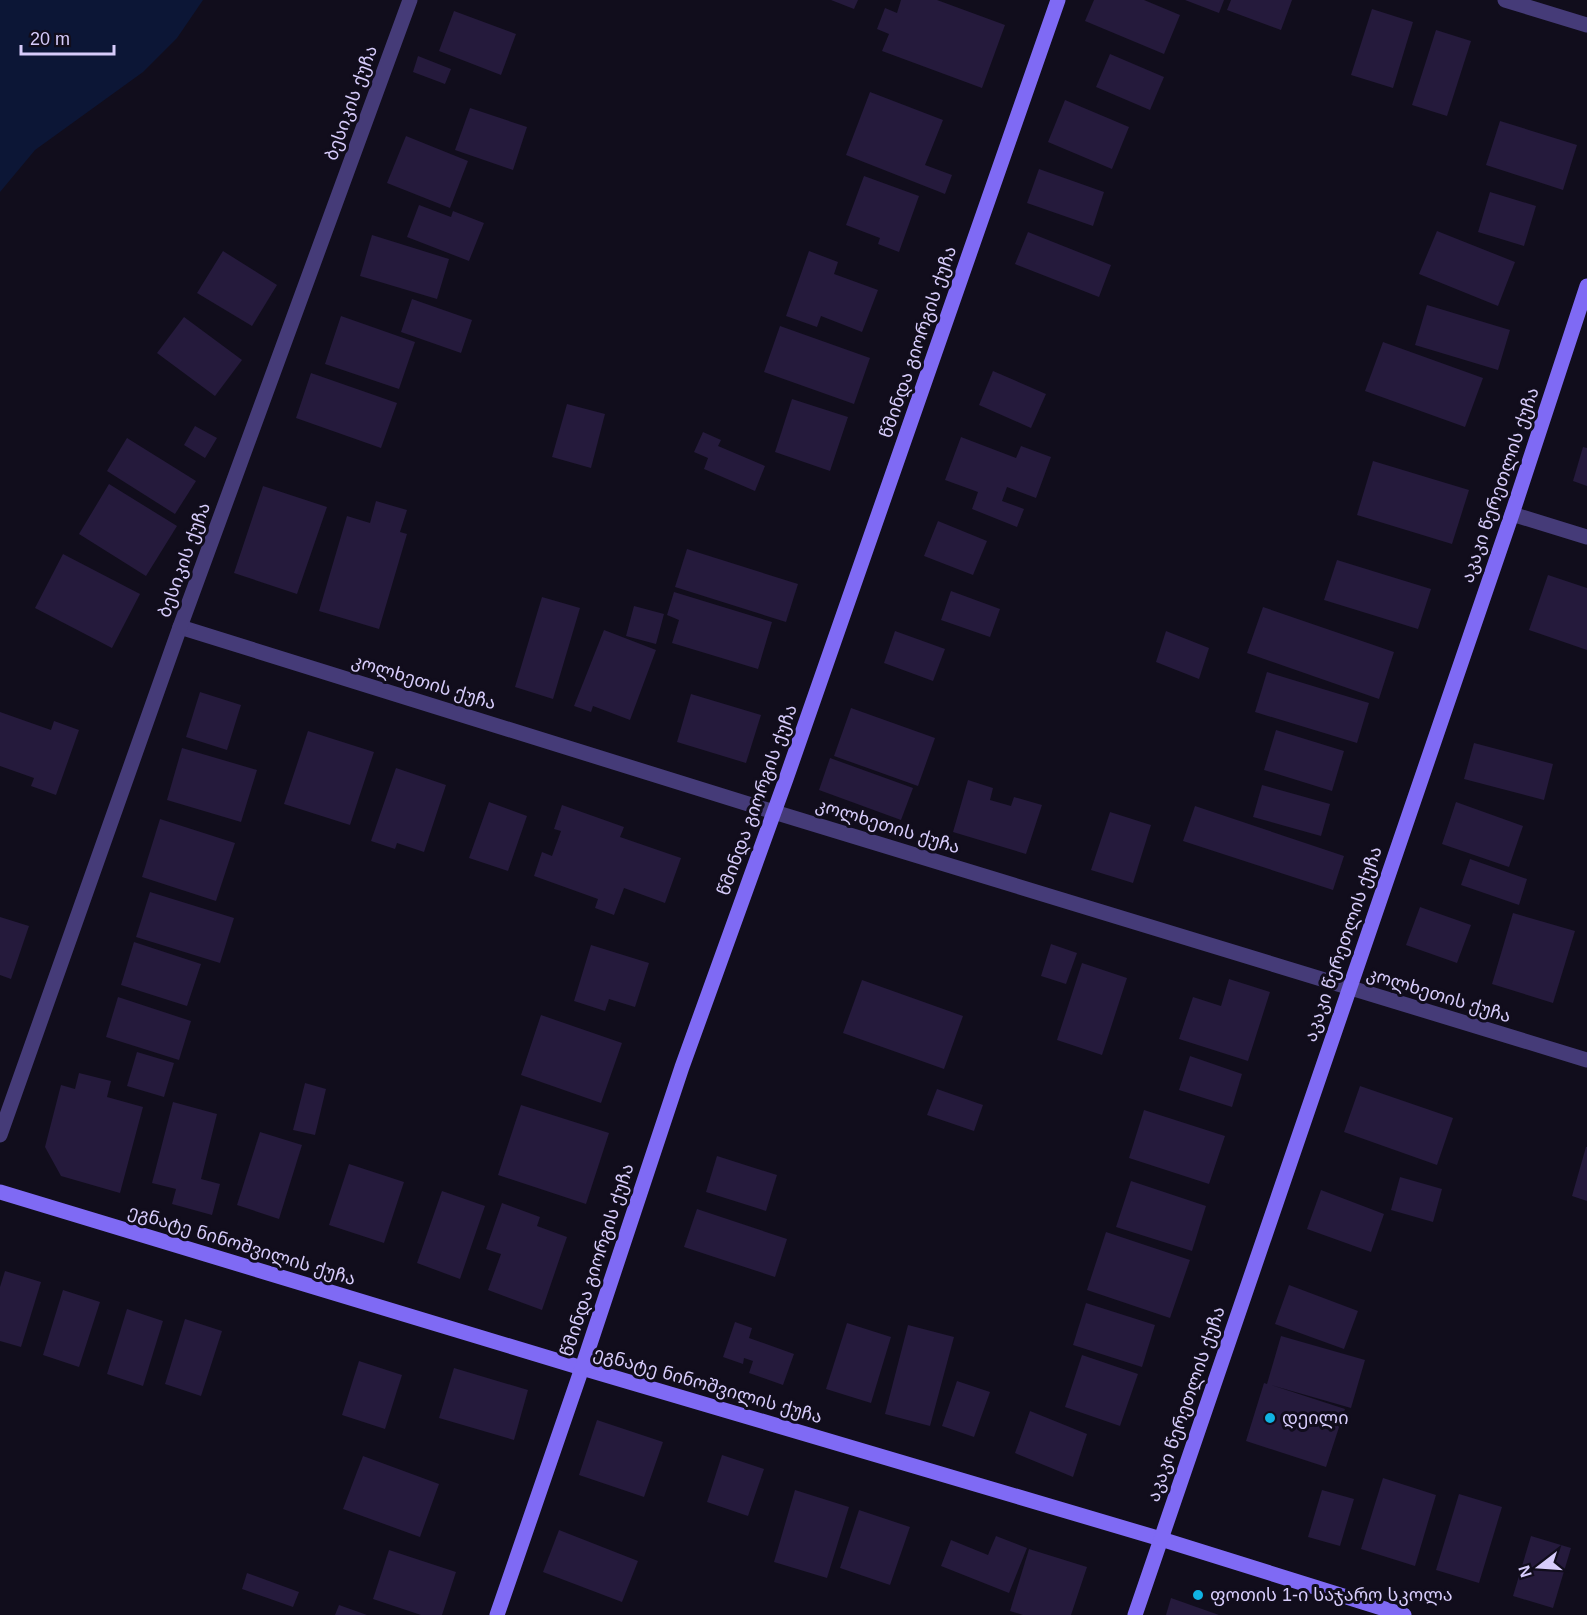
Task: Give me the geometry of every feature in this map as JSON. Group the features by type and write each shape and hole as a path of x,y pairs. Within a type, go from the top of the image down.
{"main road":[{"name":"წმინდა გიორგის ქუჩა","path":"497,1615 682,1068 1058,0"},
{"name":"აკაკი წერეთლის ქუჩა","path":"1135,1615 1512,514 1587,285"},
{"name":"ეგნატე ნინოშვილის ქუჩა","path":"0,1192 582,1368 1161,1539 1404,1615"}],"street":[{"name":"ბესიკის ქუჩა","path":"0,1135 180,627 410,0"},
{"path":"1505,0 1587,25"},
{"path":"1512,514 1587,537"},
{"name":"კოლხეთის ქუჩა","path":"180,627 774,812 1587,1060"}],"water":[{"path":"0,0 203,0 177,38 143,72 35,150 0,192"}],"building":[{"path":"831,0 858,0 854,9"},
{"path":"901,0 937,0 1005,25 982,88 882,51 889,34 877,29 885,8 897,13"},
{"path":"1094,0 1144,0 1180,15 1164,54 1085,21"},
{"path":"1185,0 1224,0 1219,13"},
{"path":"1231,0 1292,0 1281,30 1227,10"},
{"path":"1372,9 1413,22 1393,88 1351,75"},
{"path":"454,11 516,34 501,75 439,51"},
{"path":"1436,30 1471,41 1447,116 1412,105"},
{"path":"1110,54 1164,77 1150,110 1096,87"},
{"path":"418,56 451,69 445,84 413,72"},
{"path":"870,92 943,120 925,165 952,175 945,194 846,155"},
{"path":"1065,100 1129,127 1112,169 1048,142"},
{"path":"470,108 527,127 513,170 455,150"},
{"path":"1500,121 1577,145 1563,190 1486,165"},
{"path":"406,136 468,161 450,208 387,183"},
{"path":"1039,169 1104,192 1093,226 1027,203"},
{"path":"864,176 919,196 899,252 878,244 880,238 846,225"},
{"path":"1490,192 1536,206 1524,246 1478,232"},
{"path":"419,205 451,217 453,211 484,223 469,261 407,237"},
{"path":"1437,231 1515,262 1498,306 1419,274"},
{"path":"1028,232 1111,265 1099,297 1015,264"},
{"path":"372,235 449,259 437,299 360,276"},
{"path":"223,251 277,285 252,326 197,293"},
{"path":"809,251 838,262 834,274 878,290 862,332 821,316 817,327 786,316"},
{"path":"412,299 472,320 461,353 401,332"},
{"path":"1427,305 1510,330 1498,370 1415,345"},
{"path":"341,316 415,342 399,389 325,364"},
{"path":"184,317 242,360 215,396 157,353"},
{"path":"780,326 870,358 854,404 764,372"},
{"path":"1383,342 1483,378 1465,427 1365,391"},
{"path":"993,371 1046,394 1031,428 979,405"},
{"path":"311,373 397,403 381,448 296,418"},
{"path":"792,399 848,417 830,471 775,452"},
{"path":"567,404 605,414 591,468 552,457"},
{"path":"195,426 217,438 205,458 184,445"},
{"path":"703,432 721,440 718,446 765,466 755,491 704,469 708,458 694,452"},
{"path":"961,437 1016,458 1021,446 1051,457 1036,498 1007,487 1002,501 1024,509 1017,527 972,509 978,492 945,480"},
{"path":"127,438 196,481 175,514 107,471"},
{"path":"1583,447 1587,448 1587,486 1573,481"},
{"path":"1373,461 1469,490 1452,544 1357,515"},
{"path":"109,484 177,526 146,576 79,534"},
{"path":"263,486 327,507 297,594 234,573"},
{"path":"376,501 407,510 400,532 407,534 379,629 319,611 347,516 370,523"},
{"path":"938,521 987,541 973,575 924,556"},
{"path":"687,549 798,584 786,622 675,587"},
{"path":"63,554 140,594 112,648 35,608"},
{"path":"1337,560 1431,589 1418,629 1324,600"},
{"path":"1548,575 1587,588 1587,650 1529,630"},
{"path":"951,591 1000,609 990,637 941,620"},
{"path":"674,592 772,622 758,669 672,643 679,620 667,615"},
{"path":"542,597 580,608 553,699 515,687"},
{"path":"634,606 664,614 656,644 626,636"},
{"path":"1263,607 1394,652 1379,699 1247,653"},
{"path":"604,630 656,650 630,720 593,706 591,712 574,706"},
{"path":"895,631 945,649 933,681 884,663"},
{"path":"1166,631 1209,648 1199,679 1156,662"},
{"path":"1267,672 1369,703 1357,743 1255,712"},
{"path":"200,692 241,705 227,750 186,737"},
{"path":"691,694 761,715 746,763 677,742"},
{"path":"851,708 935,738 918,786 834,756"},
{"path":"0,712 51,730 54,721 79,730 56,795 31,786 34,778 0,766"},
{"path":"1276,730 1344,751 1332,791 1264,770"},
{"path":"308,731 374,752 350,825 284,804"},
{"path":"1474,743 1553,764 1544,800 1464,779"},
{"path":"182,748 257,770 241,822 167,800"},
{"path":"830,758 913,788 901,820 819,790"},
{"path":"396,768 446,785 424,852 397,843 395,849 371,841"},
{"path":"968,780 993,788 990,800 1011,806 1014,797 1042,805 1026,854 953,832"},
{"path":"1262,785 1330,804 1321,836 1253,817"},
{"path":"489,802 527,816 508,871 469,858"},
{"path":"1456,802 1523,826 1509,867 1442,844"},
{"path":"562,805 624,827 620,837 681,858 665,903 624,888 614,915 595,908 598,899 534,876 542,852 552,856 561,831 554,829"},
{"path":"1195,806 1344,856 1333,890 1183,841"},
{"path":"1110,812 1151,825 1133,883 1091,870"},
{"path":"160,819 235,843 216,901 142,877"},
{"path":"1470,859 1527,879 1519,905 1461,885"},
{"path":"150,892 234,918 220,963 136,937"},
{"path":"1420,907 1471,925 1457,963 1406,945"},
{"path":"1513,913 1575,931 1553,1003 1492,984"},
{"path":"0,917 29,926 11,979 0,975"},
{"path":"134,942 201,964 187,1006 121,985"},
{"path":"1051,944 1077,953 1066,984 1041,976"},
{"path":"591,945 649,963 635,1007 609,999 605,1011 574,1001"},
{"path":"1082,963 1127,978 1102,1055 1057,1040"},
{"path":"1229,979 1270,992 1248,1061 1179,1039 1193,997 1221,1006"},
{"path":"862,980 963,1016 944,1069 843,1033"},
{"path":"118,997 191,1021 179,1060 106,1037"},
{"path":"541,1015 622,1043 601,1103 521,1075"},
{"path":"137,1052 174,1063 164,1097 127,1086"},
{"path":"1190,1056 1242,1074 1232,1107 1179,1090"},
{"path":"79,1073 111,1081 107,1097 143,1107 120,1193 61,1176 45,1147 61,1085 75,1089"},
{"path":"305,1083 326,1089 315,1135 293,1130"},
{"path":"1360,1086 1453,1118 1437,1165 1344,1132"},
{"path":"937,1089 983,1105 974,1131 927,1115"},
{"path":"173,1102 217,1114 201,1179 220,1184 212,1215 172,1204 176,1189 152,1183"},
{"path":"521,1105 609,1133 586,1204 498,1175"},
{"path":"1144,1110 1225,1136 1209,1184 1129,1158"},
{"path":"260,1132 302,1145 279,1219 237,1205"},
{"path":"1587,1147 1587,1201 1572,1196"},
{"path":"717,1156 777,1175 766,1211 706,1192"},
{"path":"349,1164 404,1182 384,1243 329,1225"},
{"path":"1400,1177 1442,1189 1433,1222 1391,1210"},
{"path":"1131,1181 1206,1206 1192,1251 1116,1227"},
{"path":"1321,1190 1384,1214 1371,1252 1307,1229"},
{"path":"442,1191 485,1206 460,1279 417,1263"},
{"path":"502,1203 540,1217 537,1226 567,1237 542,1310 488,1290 501,1254 486,1249"},
{"path":"697,1209 787,1239 775,1277 684,1247"},
{"path":"1106,1232 1190,1260 1170,1318 1087,1290"},
{"path":"5,1271 41,1282 21,1347 0,1341 0,1287"},
{"path":"1289,1285 1358,1311 1344,1349 1275,1324"},
{"path":"63,1290 100,1302 79,1367 43,1355"},
{"path":"1086,1303 1155,1325 1142,1367 1073,1345"},
{"path":"127,1309 163,1321 143,1386 107,1374"},
{"path":"185,1319 222,1331 201,1396 165,1384"},
{"path":"735,1322 752,1328 749,1338 794,1354 783,1385 749,1373 753,1361 744,1358 743,1364 723,1357"},
{"path":"847,1323 891,1337 871,1403 826,1389"},
{"path":"908,1325 954,1337 930,1426 885,1414"},
{"path":"1281,1336 1365,1360 1351,1408 1271,1385 1345,1409 1326,1467 1246,1441 1264,1383 1267,1384"},
{"path":"1082,1355 1138,1374 1120,1426 1065,1407"},
{"path":"359,1361 402,1375 385,1429 342,1415"},
{"path":"454,1368 528,1390 514,1440 439,1418"},
{"path":"957,1381 990,1392 974,1437 942,1426"},
{"path":"1030,1411 1087,1434 1073,1477 1015,1453"},
{"path":"597,1420 663,1442 644,1497 579,1475"},
{"path":"722,1455 764,1469 748,1516 707,1502"},
{"path":"363,1456 439,1484 420,1537 343,1509"},
{"path":"1383,1478 1436,1495 1415,1566 1361,1549"},
{"path":"795,1490 849,1507 827,1578 774,1562"},
{"path":"1322,1490 1354,1499 1340,1546 1308,1537"},
{"path":"1459,1494 1502,1507 1479,1583 1436,1570"},
{"path":"859,1510 910,1527 890,1585 840,1568"},
{"path":"559,1530 638,1561 622,1602 543,1572"},
{"path":"996,1536 1027,1548 1009,1593 941,1566 951,1540 988,1555"},
{"path":"1531,1536 1571,1548 1553,1608 1513,1596"},
{"path":"1029,1549 1087,1567 1071,1615 1023,1615 1010,1611"},
{"path":"389,1550 456,1572 442,1615 421,1615 373,1599"},
{"path":"247,1573 299,1592 293,1607 242,1589"},
{"path":"1171,1598 1219,1615 1166,1615"},
{"path":"339,1605 367,1615 335,1615"}],"place":[{"name":"დეილი","path":"1270,1418"},
{"name":"ფოთის 1-ი საჯარო სკოლა","path":"1198,1595"}]}
